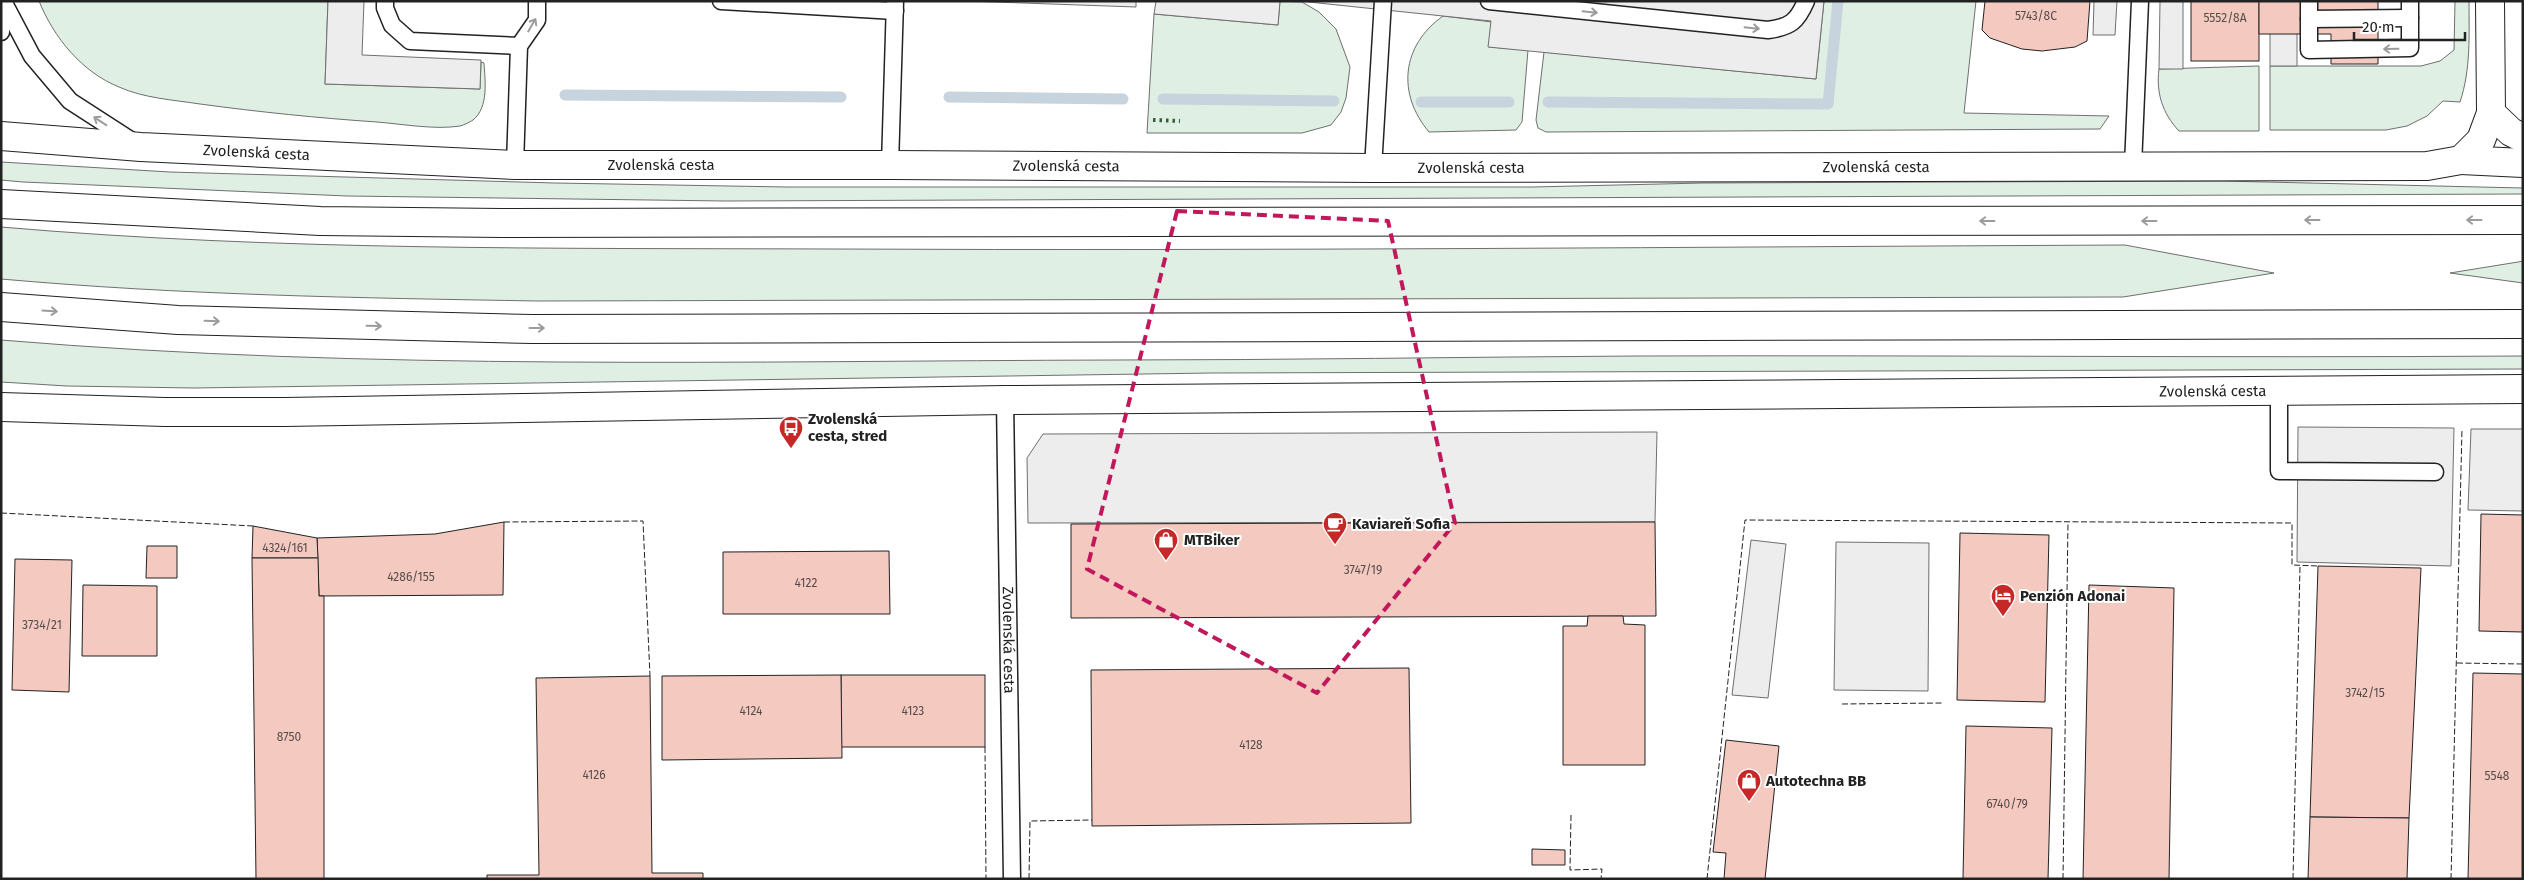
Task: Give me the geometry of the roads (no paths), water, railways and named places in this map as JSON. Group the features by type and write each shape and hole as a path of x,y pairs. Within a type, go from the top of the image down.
{"main road":[{"path":"2461,160 2481,140 2491,113 2490,1"},
{"path":"2491,113 2511,132 2523,138"},
{"name":"Zvolenská cesta","path":"1,136 141,147 515,165 1373,168 2427,166 2461,160 2523,163"},
{"path":"1,204 320,221 522,223 2523,220"},
{"path":"1,307 178,320 532,328 2523,324"},
{"name":"Zvolenská cesta","path":"1,407 165,412 284,412 1005,400 2523,389"}],"lane":[{"path":"385,1 385,8 392,25 410,41 519,46"},
{"path":"515,165 519,46 537,20 537,1"},
{"path":"721,1 895,6 890,165"},
{"path":"1373,168 1383,1"},
{"path":"1489,1 1768,30 1785,28 1800,16 1806,1"},
{"path":"2133,166 2140,1"},
{"path":"2309,1 2309,19 2309,50 2410,48 2410,9 2309,19"},
{"path":"1,32 2,2"},
{"path":"2,2 32,56 70,101 141,147"},
{"path":"2279,392 2278,470 2435,472"},
{"name":"Zvolenská cesta","path":"1005,400 1012,879"}],"waterway":[{"path":"1548,102 1828,104 1838,1"},
{"path":"565,95 841,97"},
{"path":"949,97 1123,99"},
{"path":"1163,99 1334,101"},
{"path":"1421,102 1509,102"}],"place":[{"name":"Zvolenská cesta, stred","path":"791,449"},
{"name":"Kaviareň Sofia","path":"1335,545"},
{"name":"MTBiker","path":"1166,561"},
{"name":"Penzión Adonai","path":"2003,617"},
{"name":"Autotechna BB","path":"1749,802"}]}
